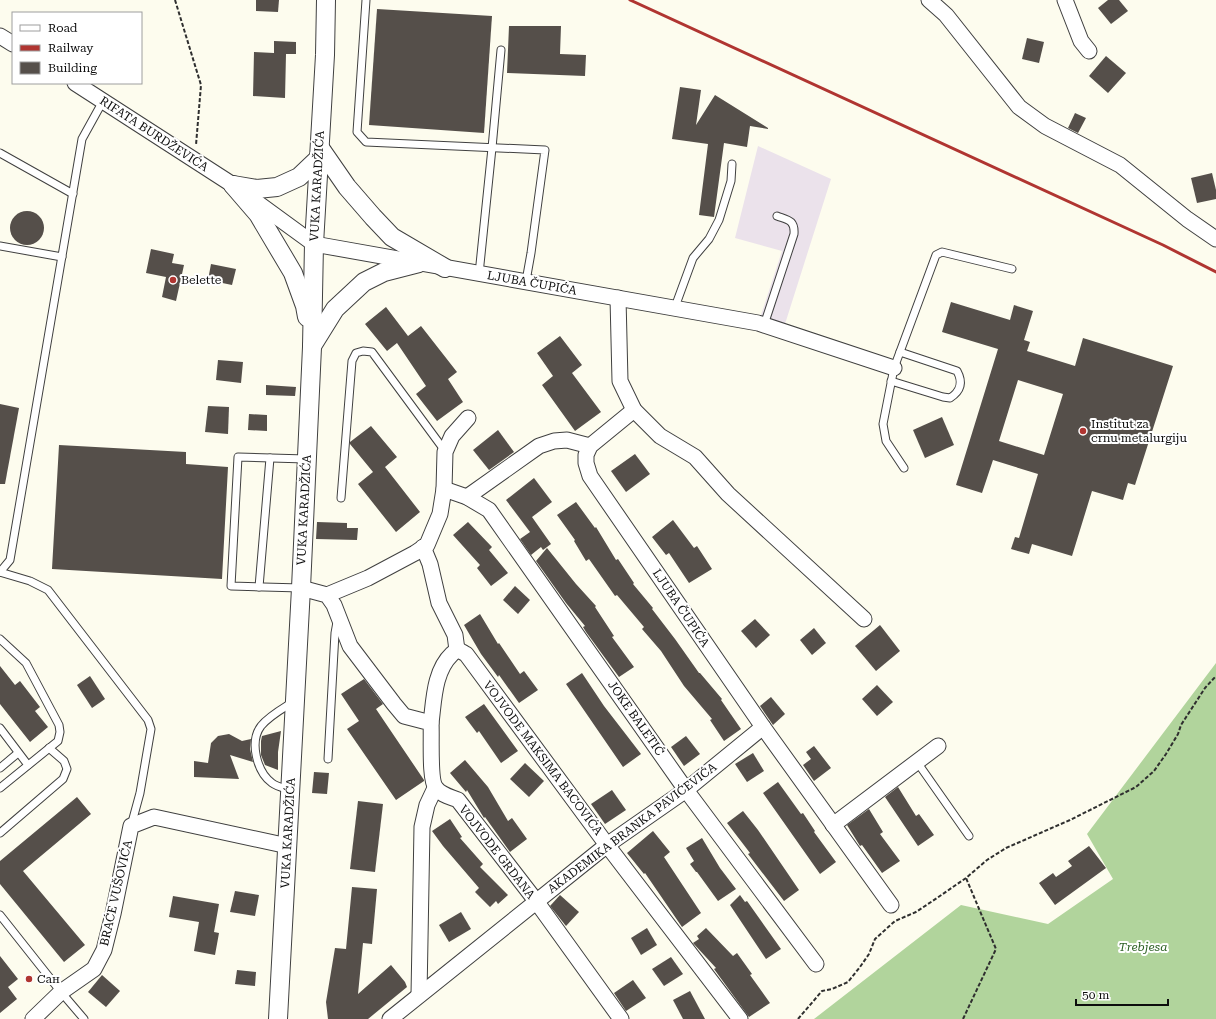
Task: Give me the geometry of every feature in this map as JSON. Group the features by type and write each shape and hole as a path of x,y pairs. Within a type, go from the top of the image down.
{"street":[{"name":"VUKA KARADŽIĆA","path":"278,1019 301,588 312,347 314,244 326,0"},
{"path":"929,0 946,15 1019,107 1045,126 1120,165 1187,219 1216,239"},
{"path":"1065,0 1081,41 1089,51"},
{"path":"0,36 12,43"},
{"name":"RIFATA BURDŽEVIĆA","path":"78,84 233,185 314,244"},
{"path":"233,185 257,189 277,187 299,177 319,153 392,237 445,268"},
{"path":"233,185 258,214 293,273 305,306 312,347"},
{"name":"LJUBA ČUPIĆA","path":"314,244 674,307 764,325 892,374"},
{"path":"312,347 335,309 364,282 384,272 419,263"},
{"path":"618,298 620,381 634,410 660,436 696,457 728,494 864,618"},
{"path":"467,497 538,446 554,441 567,440 590,446 634,410"},
{"path":"301,588 327,595 368,578 427,545 440,514 444,490 445,452 452,436 468,418"},
{"name":"LJUBA ČUPIĆA","path":"590,446 586,455 586,463 590,476 763,728 890,905"},
{"name":"JOKE BALETIĆ","path":"444,490 467,497 489,510 686,790 816,964"},
{"path":"419,995 422,827 427,805 435,788 432,777 431,723 434,693 446,660 459,651 455,635 439,603 430,564 423,547"},
{"path":"327,595 334,605 350,646 394,704 404,716 431,723"},
{"name":"VOJVODE MAKSIMA BACOVIĆA","path":"459,651 466,654 607,845 740,1019"},
{"name":"AKADEMIKA BRANKA PAVIĆEVIĆA","path":"390,1019 607,845 686,790 763,728"},
{"path":"833,825 938,746"},
{"name":"VOJVODE GRDANA","path":"435,788 442,794 458,800 536,902 621,1019"},
{"name":"BRAĆE VUŠOVIĆA","path":"33,1019 61,992 94,969 104,950 131,826 154,817 288,846"}],"lane":[{"path":"366,0 357,132 366,142 545,150 526,281"},
{"path":"479,274 501,50"},
{"path":"103,100 82,139 10,560 0,572 30,581 48,590 148,720 151,729 140,793 131,826"},
{"path":"0,153 72,194"},
{"path":"674,307 693,258 709,239 719,220 730,181 732,164"},
{"path":"764,325 794,234 794,227 791,222 777,216"},
{"path":"0,246 62,257"},
{"path":"904,468 886,441 883,424 892,374 936,255 942,252 1012,268"},
{"path":"341,498 352,361 356,354 363,351 372,352 445,452"},
{"path":"892,374 943,397 950,398 956,394 959,387 961,378 956,371 900,352"},
{"path":"301,588 231,586 238,457 307,459"},
{"path":"259,587 270,458"},
{"path":"328,760 335,633 338,618"},
{"path":"0,639 26,663 59,725 60,732 58,741 0,788"},
{"path":"291,791 272,783 265,776 259,766 256,744 258,731 262,725 274,714 295,700"},
{"path":"0,728 28,765"},
{"path":"0,833 63,779 67,769 64,761 49,748"},
{"path":"0,768 18,753"},
{"path":"917,762 969,836"},
{"path":"0,915 84,1019"}],"path":[{"path":"175,0 201,85 194,160"},
{"path":"798,1019 822,991 832,989 848,982 869,954 875,939 895,921 916,912 966,878 986,860 1006,848 1070,820 1136,787 1154,771 1166,754 1185,719 1205,688 1216,676"},
{"path":"963,1019 996,949 966,878"}],"shaded area":[{"path":"758,146 831,179 785,324 760,318 782,251 735,238"}],"green space":[{"name":"Trebjesa","path":"1216,663 1216,1019 814,1019 961,905 1048,924 1113,879 1087,834"}],"building":[{"path":"256,0 279,0 278,12 256,11"},
{"path":"1108,0 1119,0 1128,11 1111,24 1098,8"},
{"path":"377,9 492,16 484,133 369,125"},
{"path":"509,26 561,26 560,54 586,55 585,76 507,73"},
{"path":"1027,38 1044,42 1039,63 1022,59"},
{"path":"274,41 296,42 296,54 286,54 285,98 253,96 254,52 274,53"},
{"path":"1106,56 1126,73 1108,93 1089,76"},
{"path":"680,87 701,90 696,125 715,95 768,128 750,126 747,147 724,143 714,217 699,215 708,144 672,139"},
{"path":"1075,113 1086,118 1078,133 1068,128"},
{"path":"1212,173 1216,190 1216,199 1197,203 1191,178"},
{"path":"27,211 39,216 44,228 39,240 27,245 15,240 10,228 15,216"},
{"path":"151,249 174,254 172,263 184,265 176,301 162,297 166,277 146,273"},
{"path":"211,264 236,269 232,285 208,280"},
{"name":"Institut za crnu metalurgiju","path":"951,302 1010,320 1014,305 1033,311 1024,340 1030,342 1027,351 1075,366 1083,338 1173,366 1135,485 1128,483 1123,500 1092,491 1072,556 1032,544 1029,554 1011,549 1015,537 1019,538 1038,474 993,460 982,493 956,485 998,349 942,332","holes":["1018,380 1063,394 1044,455 999,441"]},
{"path":"386,307 408,336 421,326 457,372 448,379 463,402 437,421 416,394 426,386 397,343 387,351 365,324"},
{"path":"560,336 582,365 572,373 601,412 575,431 542,385 553,376 537,353"},
{"path":"218,360 243,362 241,383 216,380"},
{"path":"266,385 296,387 295,396 266,395"},
{"path":"0,404 19,408 5,484 0,484"},
{"path":"208,406 229,407 228,434 205,432"},
{"path":"249,414 267,415 267,431 248,430"},
{"path":"942,417 954,445 925,458 913,430"},
{"path":"371,426 397,457 385,467 420,512 396,532 358,484 373,472 350,444 350,442"},
{"path":"498,430 514,452 489,470 473,450"},
{"path":"59,445 186,452 186,464 228,467 222,579 52,569"},
{"path":"635,454 650,474 626,492 611,471"},
{"path":"534,478 552,502 532,517 551,544 543,550 541,547 531,555 520,539 530,532 506,500"},
{"path":"576,502 595,528 596,527 616,560 618,559 634,583 633,584 653,608 652,609 699,673 722,699 721,700 741,729 724,741 710,720 712,719 684,686 661,651 642,629 644,627 617,595 615,596 589,559 586,561 574,541 575,540 557,515"},
{"path":"673,520 694,548 697,546 712,569 689,583 669,553 666,555 652,537"},
{"path":"317,522 347,523 347,528 358,528 357,540 316,539"},
{"path":"468,522 492,547 489,550 508,573 491,586 477,568 480,565 453,535"},
{"path":"547,548 596,606 595,607 614,636 612,637 634,667 619,677 586,632 583,627 585,626 566,603 536,561"},
{"path":"515,586 530,600 518,614 503,600"},
{"path":"480,614 498,644 499,643 520,674 524,671 538,690 519,703 499,675 498,677 481,654 464,625"},
{"path":"755,619 770,635 756,648 741,631"},
{"path":"880,625 900,651 876,671 855,646"},
{"path":"814,628 826,643 812,655 800,640"},
{"path":"0,666 15,685 20,681 40,707 35,711 48,727 30,742 0,704"},
{"path":"582,673 604,706 641,754 623,767 566,684"},
{"path":"90,676 105,699 92,708 77,685"},
{"path":"364,679 383,704 376,709 424,780 396,800 347,729 359,721 341,694"},
{"path":"877,685 893,702 877,716 862,699"},
{"path":"771,697 785,714 773,725 760,706"},
{"path":"484,704 518,751 501,763 479,731 477,733 465,717"},
{"path":"281,731 278,752 278,770 265,765 261,755 261,741 262,736"},
{"path":"229,734 242,741 251,739 250,749 253,762 230,755 239,779 194,777 194,761 208,763 211,743 218,736"},
{"path":"686,736 700,754 684,766 671,747"},
{"path":"814,746 831,768 814,781 803,765 811,759 806,752"},
{"path":"753,753 764,771 747,782 735,764"},
{"path":"465,760 488,787 508,821 512,818 527,839 510,852 485,817 484,818 467,790 466,792 450,773"},
{"path":"525,763 544,781 529,797 510,779"},
{"path":"314,772 329,773 327,794 312,793"},
{"path":"778,782 801,814 803,813 815,831 814,832 836,862 820,874 763,793"},
{"path":"898,787 916,816 919,814 934,835 918,846 885,797"},
{"path":"612,790 626,810 605,824 591,804"},
{"path":"77,797 91,814 23,871 85,945 64,962 0,884 0,861"},
{"path":"358,801 383,804 375,872 350,869"},
{"path":"869,809 883,832 880,834 900,861 882,873 862,845 860,846 847,825"},
{"path":"743,811 758,830 799,890 784,901 748,854 750,853 727,823"},
{"path":"450,819 462,837 460,838 483,864 480,867 508,895 498,904 496,901 490,907 475,892 479,888 432,831"},
{"path":"653,831 670,852 664,857 701,913 682,927 645,873 644,874 627,853"},
{"path":"702,838 720,868 736,889 718,901 690,864 694,861 686,848"},
{"path":"1089,846 1106,868 1055,905 1039,883 1053,873 1056,877 1072,866 1068,861"},
{"path":"352,887 377,889 372,944 363,943 358,994 391,965 405,982 407,987 368,1019 328,1019 326,1002 335,948 346,949"},
{"path":"235,891 259,895 255,916 230,912"},
{"path":"560,895 579,912 566,926 550,906"},
{"path":"740,895 745,902 747,901 781,949 766,959 730,905"},
{"path":"173,896 219,904 214,932 219,933 215,955 194,951 199,922 169,917"},
{"path":"461,912 471,929 449,942 439,925"},
{"path":"647,928 657,945 641,955 631,938"},
{"path":"706,928 733,956 737,953 752,974 750,975 770,1003 749,1017 714,969 716,968 693,943 699,939 697,936"},
{"path":"0,956 18,979 8,987 17,999 0,1013"},
{"path":"671,957 683,974 664,986 652,969"},
{"path":"237,970 256,972 255,986 235,984"},
{"path":"102,975 120,991 106,1007 88,992"},
{"path":"633,980 646,998 626,1011 614,993"},
{"path":"690,991 705,1019 683,1019 673,1000"}],"railway":[{"path":"630,0 1163,245 1216,272"}],"place":[{"name":"Belette","path":"173,280"},
{"name":"Institut za crnu metalurgiju","path":"1083,431"},
{"name":"Сан","path":"29,979"}]}
